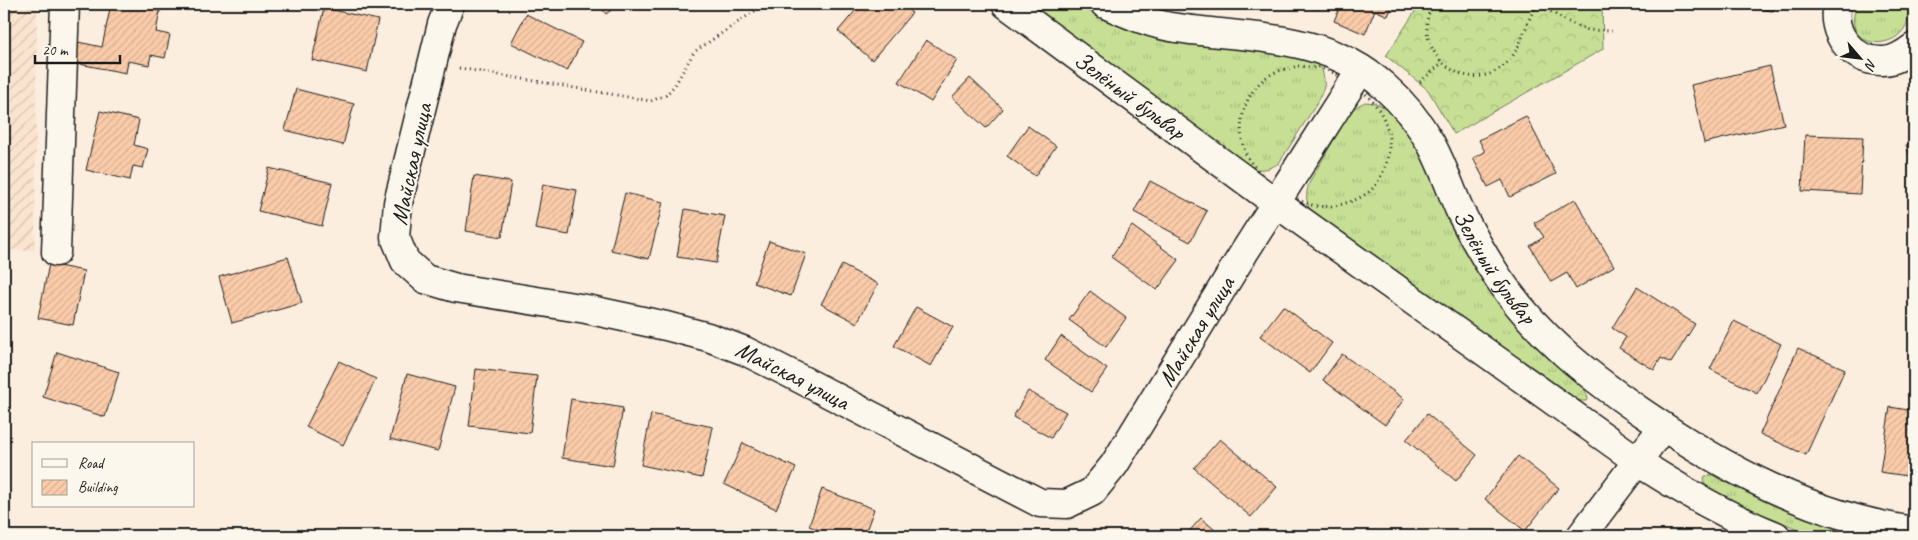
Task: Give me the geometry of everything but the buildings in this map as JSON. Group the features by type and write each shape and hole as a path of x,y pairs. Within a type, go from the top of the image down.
{"street":[{"path":"56,252 65,4"},
{"name":"Майская улица","path":"450,4 442,24 434,63 398,203 395,237 405,261 425,279 456,288 586,309 708,337 745,351 1040,503 1068,504 1092,492 1114,465 1361,69"},
{"name":"Зелёный бульвар","path":"1006,4 1276,204 1638,461 1698,499 1744,523 1776,536"},
{"name":"Зелёный бульвар","path":"1105,4 1127,14 1174,28 1298,42 1332,53 1361,69 1384,87 1406,110 1430,141 1461,212 1479,247 1500,280 1550,340 1578,366 1664,427 1720,462 1762,484 1803,501 1855,518 1914,531"},
{"path":"1837,4 1836,22 1841,38 1853,51 1867,59 1884,61 1900,57 1914,47"},
{"path":"1581,536 1664,427"}],"path":[{"path":"434,63 651,101 666,95 675,85 694,52 765,4"},
{"path":"1432,4 1429,10 1426,30 1430,48 1442,63 1458,73 1476,76 1496,71 1511,59 1521,43 1531,13 1538,4 1573,24 1588,30 1612,31"},
{"path":"1415,86 1442,63"}],"shaded area":[{"path":"4,4 37,4 35,251 10,250 4,305"}],"green space":[{"path":"1031,4 1073,4 1122,26 1172,41 1295,55 1310,60 1322,69 1325,84 1319,100 1279,163 1267,169 1253,169"},
{"path":"1420,4 1602,4 1603,49 1454,134 1428,90 1386,56"},
{"path":"1857,4 1908,4 1908,21 1901,33 1891,40 1878,43 1867,40 1858,33 1854,21"},
{"path":"1365,102 1375,103 1386,108 1399,119 1418,148 1433,181 1515,322 1540,350 1584,388 1588,398 1586,401 1573,398 1310,210 1307,195 1310,181 1350,112"},
{"path":"1712,475 1788,511 1827,525 1868,536 1821,536 1793,527 1751,510 1706,486 1703,481 1705,476"}]}
